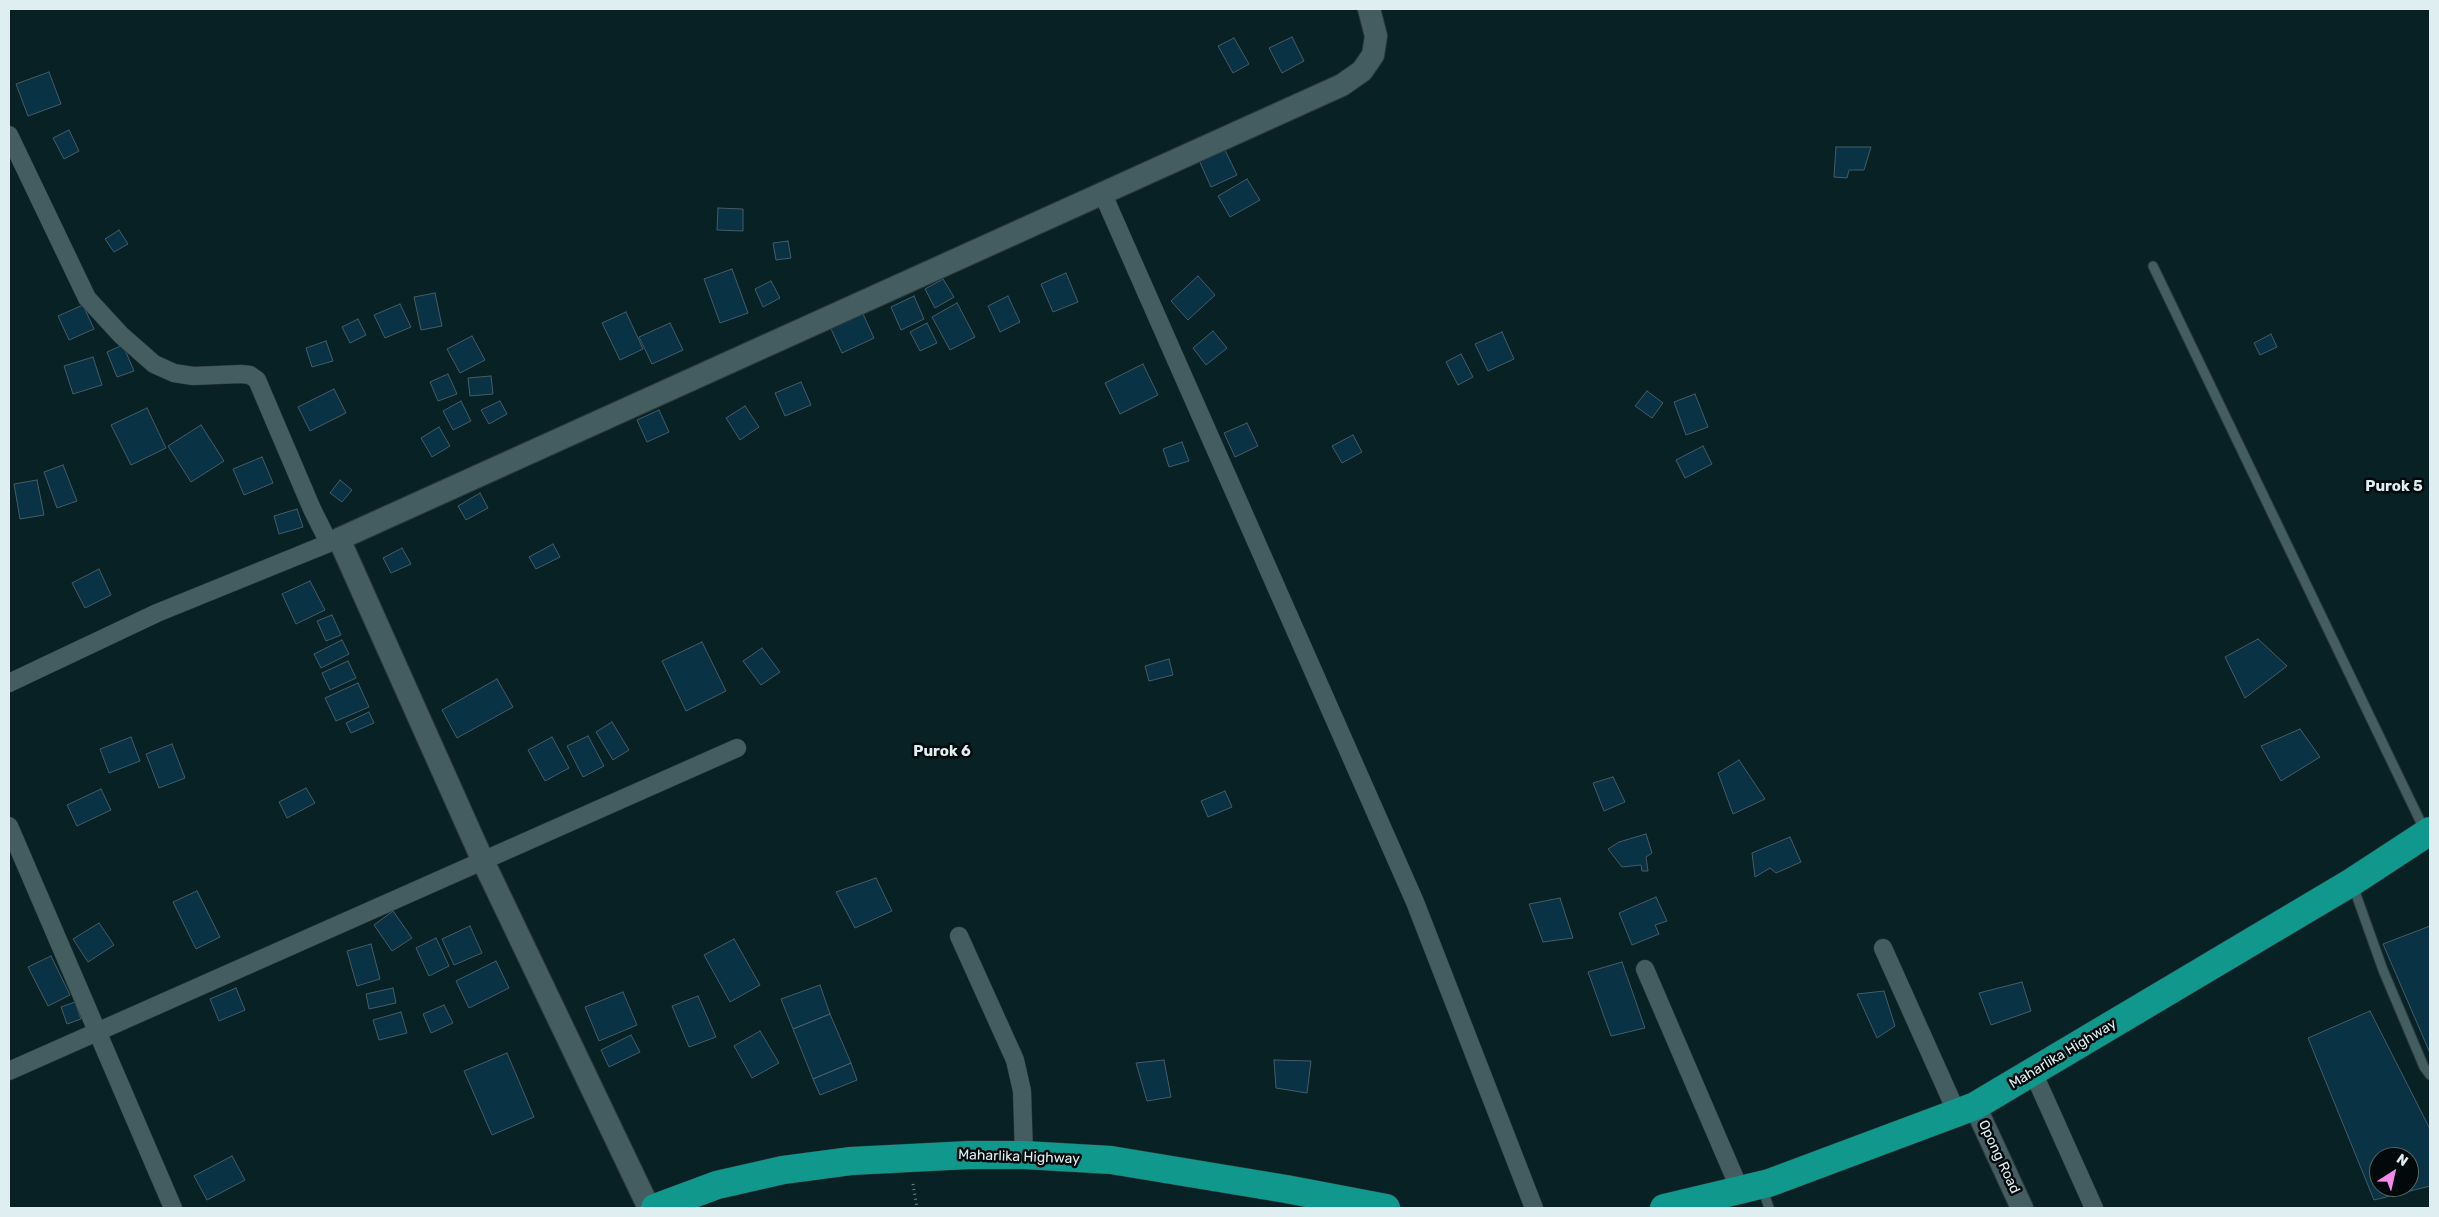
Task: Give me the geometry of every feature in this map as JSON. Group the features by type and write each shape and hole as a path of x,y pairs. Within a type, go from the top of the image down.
{"highway":[{"name":"Maharlika Highway","path":"1664,1208 1757,1194 1809,1170 1966,1110 2352,882 2428,832"},
{"name":"Maharlika Highway","path":"655,1208 717,1185 783,1170 852,1160 909,1156 1024,1155 1111,1160 1286,1189 1386,1208"}],"street":[{"path":"9,683 157,613 334,541 1342,85 1362,71 1373,55 1376,36 1369,9"},
{"path":"9,135 87,298 121,335 154,364 174,373 193,376 241,374 250,375 258,380 312,508 334,541 483,861 649,1208"},
{"path":"1102,192 1415,902 1534,1208"},
{"path":"9,1071 738,748"},
{"path":"9,826 173,1208"},
{"path":"959,936 1015,1060 1022,1091 1024,1155"},
{"path":"1883,948 1966,1110"},
{"path":"1645,969 1757,1194"},
{"path":"2033,1072 2094,1208"},
{"name":"Opong Road","path":"1966,1110 2022,1208"}],"lane":[{"path":"2153,266 2428,832"},
{"path":"2352,882 2383,970 2424,1067 2430,1075"}],"path":[{"path":"913,1184 916,1208"}],"building":[{"path":"1292,37 1304,61 1282,73 1269,48"},
{"path":"1234,38 1249,64 1233,73 1218,46"},
{"path":"49,72 61,104 28,116 16,84"},
{"path":"69,130 79,151 64,159 53,138"},
{"path":"1223,146 1237,175 1211,187 1198,158"},
{"path":"1836,147 1871,147 1864,170 1849,170 1847,178 1834,177"},
{"path":"1247,179 1260,200 1230,217 1218,196"},
{"path":"718,208 743,209 743,231 717,230"},
{"path":"119,230 128,244 114,252 105,239"},
{"path":"788,241 791,258 776,260 773,243"},
{"path":"732,269 748,313 720,323 704,279"},
{"path":"1066,273 1078,302 1053,312 1041,284"},
{"path":"1198,276 1215,295 1188,320 1171,301"},
{"path":"943,279 954,297 935,308 925,289"},
{"path":"771,281 780,298 763,307 755,289"},
{"path":"435,293 442,326 421,330 414,297"},
{"path":"914,296 924,319 901,330 891,307"},
{"path":"1008,296 1020,322 1000,332 988,306"},
{"path":"858,303 874,338 842,353 826,318"},
{"path":"957,303 975,337 950,350 932,317"},
{"path":"400,304 411,327 385,338 374,315"},
{"path":"83,305 94,329 69,340 58,316"},
{"path":"626,312 643,349 620,360 602,323"},
{"path":"358,319 366,335 350,343 342,327"},
{"path":"670,323 683,350 652,364 639,337"},
{"path":"927,323 937,343 920,351 910,332"},
{"path":"1213,331 1227,348 1206,365 1193,348"},
{"path":"1502,332 1514,359 1488,371 1475,344"},
{"path":"2271,334 2277,347 2260,355 2254,343"},
{"path":"472,336 485,360 460,373 447,349"},
{"path":"326,341 333,361 312,367 306,348"},
{"path":"123,345 134,371 117,377 107,352"},
{"path":"1461,354 1473,377 1458,385 1446,362"},
{"path":"93,357 102,385 73,394 64,366"},
{"path":"1143,364 1158,395 1120,414 1105,383"},
{"path":"448,374 457,394 438,401 430,382"},
{"path":"491,376 493,394 470,396 468,378"},
{"path":"801,382 811,405 785,416 775,393"},
{"path":"334,389 346,413 310,431 298,407"},
{"path":"1647,391 1663,403 1652,418 1635,406"},
{"path":"1695,394 1708,427 1686,435 1674,402"},
{"path":"461,401 471,421 453,430 443,411"},
{"path":"500,401 507,414 489,424 481,410"},
{"path":"745,406 759,427 740,440 726,418"},
{"path":"147,408 166,448 131,465 111,425"},
{"path":"659,410 669,432 647,442 637,420"},
{"path":"1247,423 1258,446 1235,457 1224,433"},
{"path":"201,425 224,461 191,482 168,446"},
{"path":"439,427 450,446 432,457 421,438"},
{"path":"1353,435 1362,452 1342,463 1332,446"},
{"path":"1182,442 1189,461 1169,467 1163,449"},
{"path":"1703,446 1712,464 1685,478 1676,460"},
{"path":"262,457 273,483 244,495 233,469"},
{"path":"63,465 77,501 57,508 44,472"},
{"path":"37,480 44,515 20,519 14,484"},
{"path":"340,480 352,490 342,502 330,493"},
{"path":"480,493 488,508 466,520 458,506"},
{"path":"297,509 303,527 279,534 274,516"},
{"path":"553,544 560,557 536,569 529,557"},
{"path":"402,548 411,564 391,573 383,558"},
{"path":"99,569 111,595 85,608 72,583"},
{"path":"310,581 325,610 296,624 282,594"},
{"path":"332,615 341,635 326,641 317,621"},
{"path":"2258,639 2287,666 2245,698 2225,657"},
{"path":"342,640 349,654 321,668 314,654"},
{"path":"702,642 726,691 686,711 662,661"},
{"path":"762,648 780,672 761,685 743,661"},
{"path":"1169,659 1173,675 1149,681 1145,666"},
{"path":"348,661 356,678 330,690 322,673"},
{"path":"497,679 513,707 457,738 442,710"},
{"path":"358,683 369,707 336,721 325,698"},
{"path":"369,712 374,723 351,733 346,723"},
{"path":"612,722 629,750 613,760 596,732"},
{"path":"2300,729 2320,757 2281,781 2261,746"},
{"path":"588,736 604,766 583,777 567,746"},
{"path":"131,737 140,761 109,773 100,749"},
{"path":"552,737 569,768 545,781 528,750"},
{"path":"172,744 185,778 159,788 146,754"},
{"path":"1739,760 1765,799 1733,814 1718,773"},
{"path":"1613,777 1625,802 1604,811 1593,783"},
{"path":"306,788 315,803 287,818 279,802"},
{"path":"101,789 111,810 77,826 67,805"},
{"path":"1225,791 1232,807 1208,817 1201,801"},
{"path":"1646,834 1652,853 1646,857 1648,871 1642,871 1641,865 1622,867 1608,849 1619,842"},
{"path":"1790,837 1801,862 1776,873 1770,868 1755,877 1752,853"},
{"path":"876,878 892,911 855,928 836,892"},
{"path":"197,891 220,937 196,949 173,902"},
{"path":"1656,897 1667,921 1655,925 1659,934 1632,945 1619,913"},
{"path":"1560,898 1573,938 1543,942 1529,904"},
{"path":"393,911 412,938 392,951 374,925"},
{"path":"99,923 114,945 88,962 73,939"},
{"path":"470,926 482,953 454,965 442,939"},
{"path":"2430,926 2430,1053 2383,944"},
{"path":"436,938 449,966 429,976 416,948"},
{"path":"734,939 760,985 730,1002 704,955"},
{"path":"371,944 380,979 357,986 347,951"},
{"path":"51,956 70,995 48,1006 28,967"},
{"path":"496,961 509,988 469,1008 456,981"},
{"path":"1622,962 1645,1028 1611,1036 1588,972"},
{"path":"2022,982 2031,1011 1991,1025 1979,993"},
{"path":"820,985 830,1014 793,1029 781,999"},
{"path":"236,988 245,1010 219,1021 210,999"},
{"path":"393,988 396,1003 369,1009 366,994"},
{"path":"1884,991 1895,1026 1877,1038 1857,994"},
{"path":"623,992 637,1025 599,1041 585,1007"},
{"path":"698,996 716,1037 689,1047 672,1006"},
{"path":"75,1002 81,1019 67,1024 61,1007"},
{"path":"444,1005 453,1023 431,1033 423,1014"},
{"path":"2370,1011 2430,1129 2430,1186 2419,1189 2419,1147 2369,1147 2369,1188 2308,1038"},
{"path":"401,1012 407,1033 379,1040 373,1020"},
{"path":"830,1014 851,1063 813,1079 793,1029"},
{"path":"760,1031 779,1063 752,1078 734,1046"},
{"path":"631,1035 640,1052 609,1067 601,1050"},
{"path":"507,1053 534,1117 492,1135 464,1071"},
{"path":"1164,1060 1171,1097 1147,1101 1136,1063"},
{"path":"1274,1060 1311,1061 1307,1093 1276,1088"},
{"path":"851,1063 857,1080 820,1095 813,1079"},
{"path":"232,1156 245,1180 207,1200 194,1176"},
{"path":"2373,1197 2386,1197 2374,1200"}],"district":[{"name":"Purok 5","path":"2394,487"},
{"name":"Purok 6","path":"942,752"}]}
